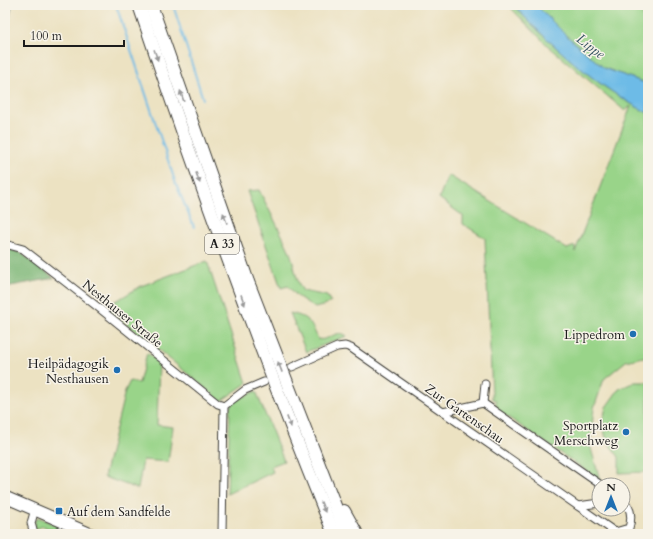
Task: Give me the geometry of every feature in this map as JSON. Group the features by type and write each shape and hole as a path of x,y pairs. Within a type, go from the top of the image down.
{"highway":[{"name":"A 33","path":"139,5 195,170 263,356 334,534"},
{"name":"A 33","path":"151,5 245,274 346,534"},
{"path":"320,468 357,534"}],"main road":[{"path":"5,497 91,534"}],"street":[{"name":"Nesthauser Straße","path":"5,244 23,249 212,399 224,406"},
{"name":"Zur Gartenschau","path":"292,367 337,347 345,346 351,348 616,533"},
{"path":"222,534 224,406 245,390 264,382"},
{"path":"483,403 485,384"},
{"path":"443,412 483,403 591,478"},
{"path":"578,506 591,504"},
{"path":"34,534 31,523 35,509"},
{"path":"616,533 629,528 631,517"}],"green space":[{"path":"508,5 513,5 543,36 576,65 629,103 648,113 648,356 626,361 604,379 594,408 590,445 599,477 596,477 496,409 496,400 492,399 485,238 463,224 463,216 439,198 448,175 567,249 575,246 575,252 631,106 625,111 547,45"},
{"path":"536,5 640,5 648,35 648,84 604,68 567,36"},
{"path":"259,190 289,250 300,287 303,291 327,296 331,302 315,308 297,296 288,286 281,288 247,191"},
{"path":"5,248 21,253 54,278 5,287"},
{"path":"207,261 247,383 221,401 106,307 141,286"},
{"path":"290,313 301,316 305,319 311,325 318,339 326,339 336,334 343,334 347,336 306,352"},
{"path":"147,353 159,362 157,425 173,427 168,462 143,460 138,489 104,477 125,391 130,381 139,383"},
{"name":"Sportplatz Merschweg","path":"635,382 648,382 648,472 619,473 619,457 607,441 602,424 606,407 619,389"},
{"path":"256,391 284,461 271,466 273,472 227,494 230,407 234,401"},
{"path":"39,518 75,534 62,534 43,526 35,529 35,520"}],"water":[{"path":"5,5 12,5 5,38"},
{"path":"513,5 536,5 567,36 604,68 648,84 648,113 611,91 576,65 543,36"}],"waterway":[{"path":"116,5 176,184 194,227"},
{"path":"173,5 203,99"}],"place":[{"name":"Lippedrom","path":"633,334"},
{"name":"Heilpädagogik Nesthausen","path":"117,370"},
{"name":"Sportplatz Merschweg","path":"626,432"},
{"name":"Auf dem Sandfelde","path":"59,511"}],"water label":[{"name":"Lippe","path":"591,46"}]}
